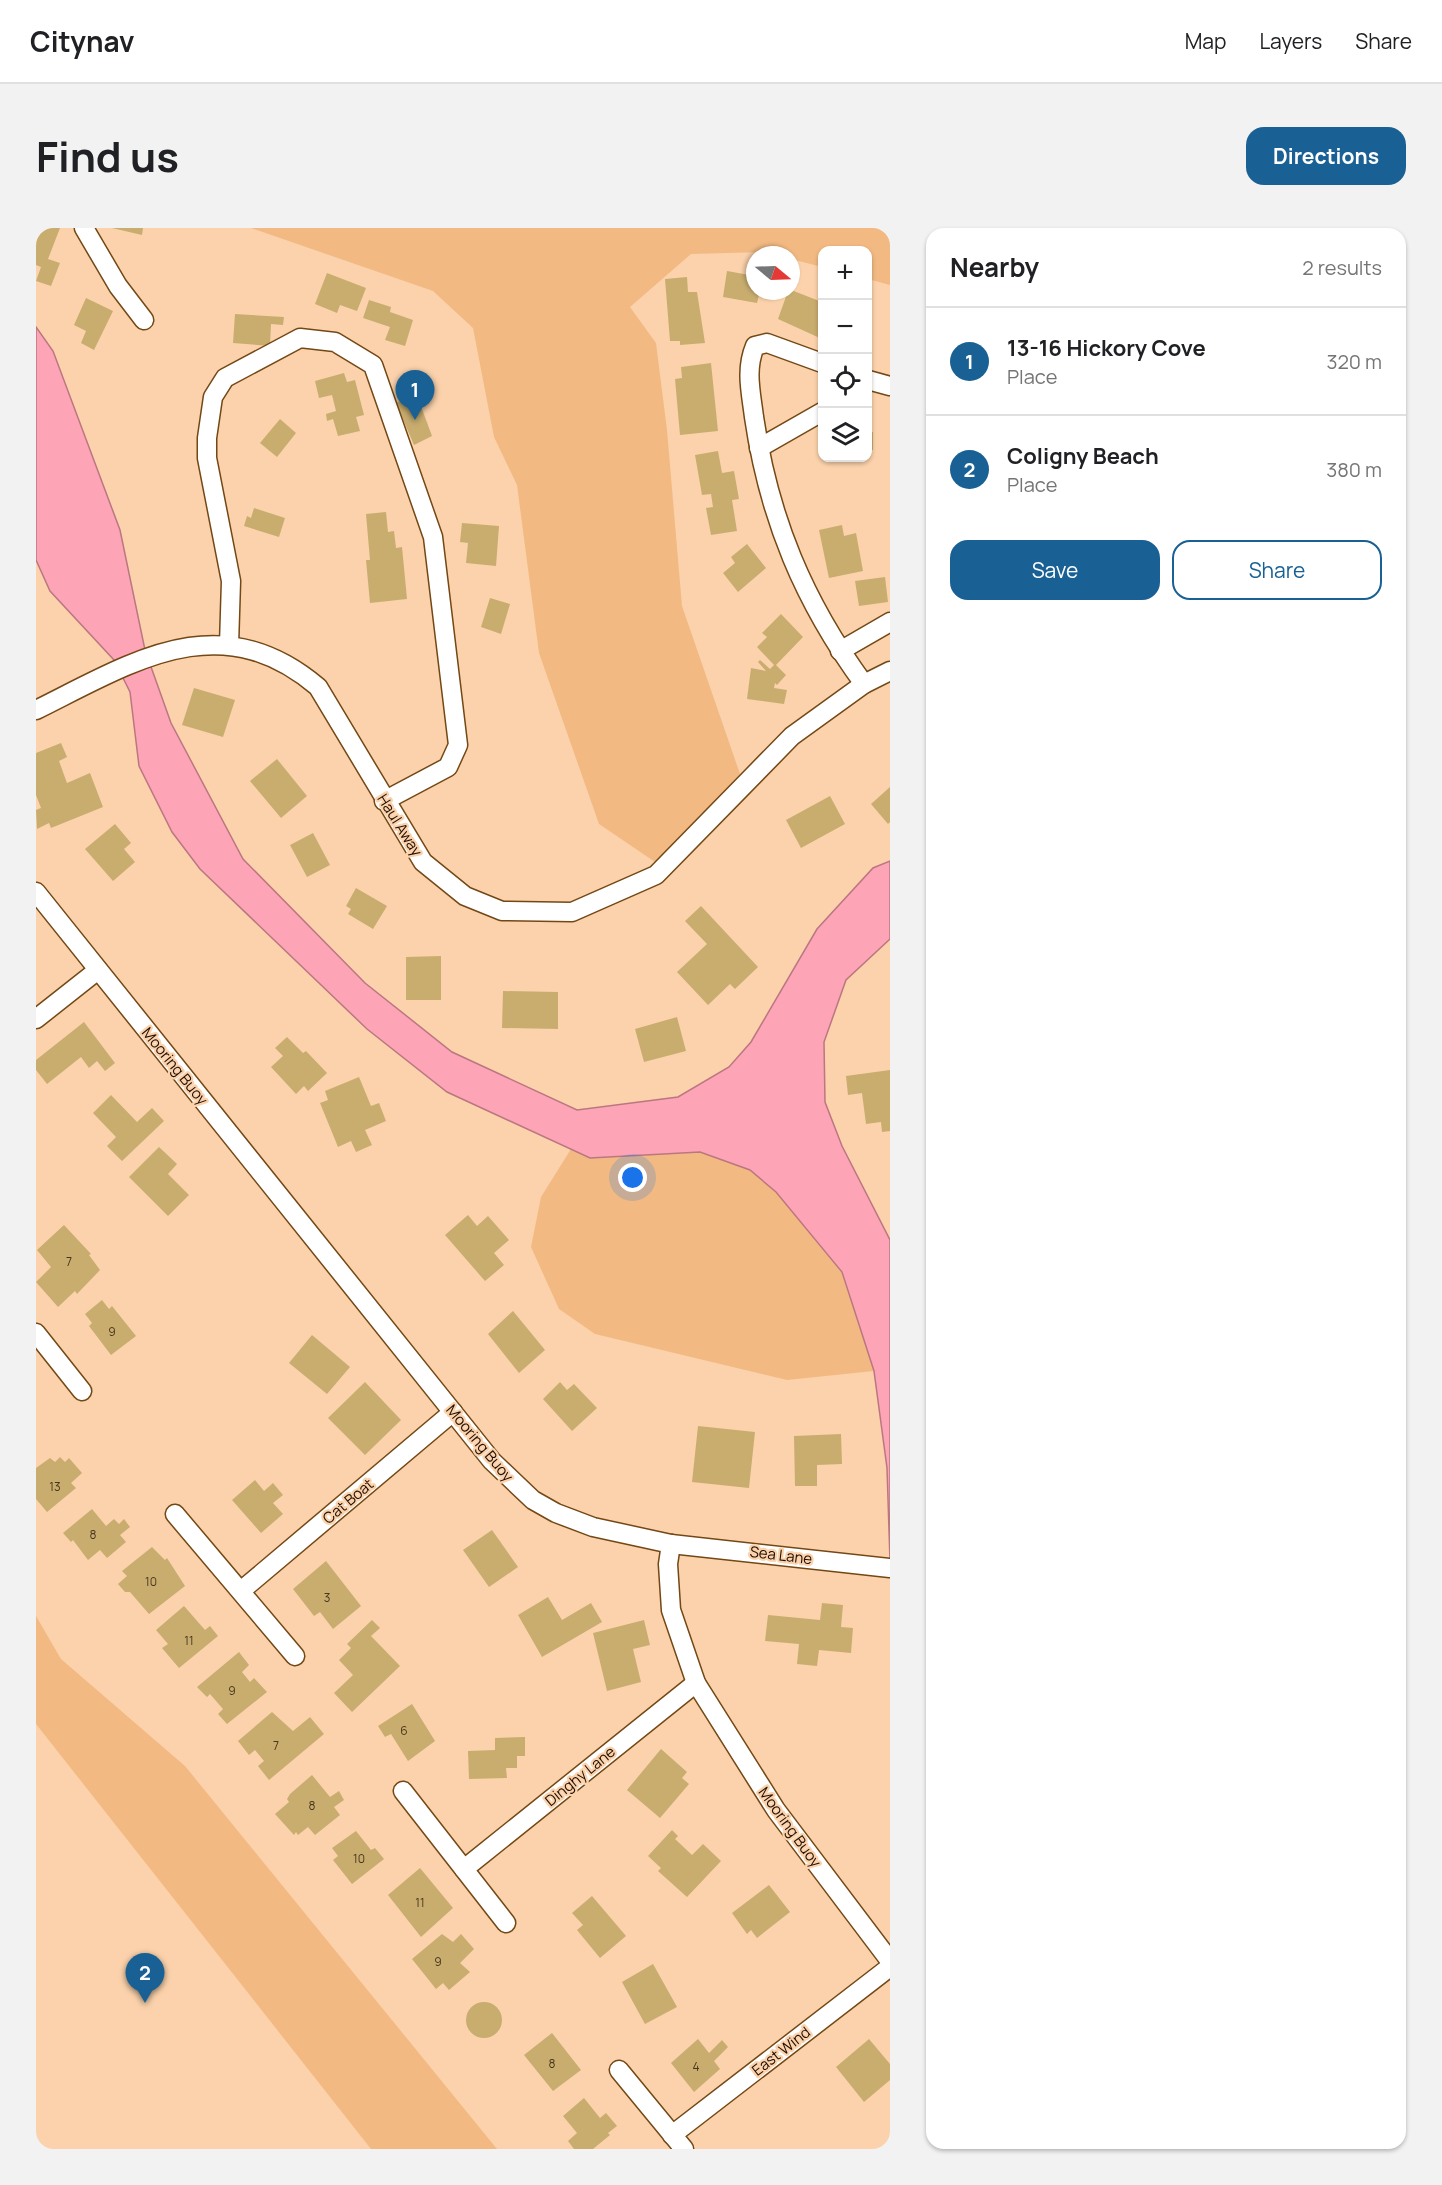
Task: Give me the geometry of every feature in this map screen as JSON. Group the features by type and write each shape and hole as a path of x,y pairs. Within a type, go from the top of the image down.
{"street":[{"path":"84,228 118,286 144,320"},
{"path":"229,645 231,580 207,458 213,397 225,378 300,338 335,342 373,365 433,537 458,745 448,767 384,801"},
{"path":"818,362 767,343 755,346 748,368 759,448 787,552 840,651 864,684"},
{"path":"872,381 890,386"},
{"path":"759,448 818,414"},
{"path":"840,651 890,622"},
{"name":"Haul Away","path":"36,710 157,653 185,646 229,645 266,654 294,667 318,687 384,801 423,862 465,896 502,910 572,912 656,875 792,736 864,684 890,671"},
{"name":"Mooring Buoy","path":"36,892 492,1461 533,1500 576,1522 671,1544 668,1564 671,1610 696,1683 776,1810 890,1961"},
{"path":"36,1019 98,970"},
{"path":"36,1333 82,1391"},
{"name":"Cat Boat","path":"242,1590 453,1412"},
{"path":"175,1514 242,1590 295,1656"},
{"name":"Sea Lane","path":"671,1544 886,1568"},
{"name":"Dinghy Lane","path":"464,1869 696,1683"},
{"path":"403,1791 506,1923"},
{"name":"East Wind","path":"672,2134 890,1966"},
{"path":"619,2070 684,2149"}],"shaded area":[{"path":"251,228 890,228 890,285 872,280 872,246 818,246 818,266 800,261 800,246 746,246 746,253 691,254 630,307 656,343 667,430 682,606 740,774 658,864 599,824 539,653 517,485 494,437 473,328 433,291"},
{"path":"36,327 53,351 120,530 145,650 171,723 243,859 365,983 452,1052 577,1110 678,1097 729,1067 751,1042 817,929 873,868 890,861 890,939 846,980 824,1042 825,1102 842,1146 890,1240 890,1561 887,1468 874,1371 842,1272 776,1192 750,1170 700,1152 590,1158 447,1092 367,1029 200,869 172,832 139,766 130,692 114,660 50,591 36,560"},
{"path":"571,1149 590,1158 700,1152 750,1170 776,1192 842,1272 874,1371 787,1380 595,1334 559,1309 531,1247 541,1197"},
{"path":"36,1616 61,1659 185,1766 497,2149 371,2149 36,1724"}],"building":[{"path":"36,228 60,228 48,259 60,263 51,286 36,281 41,267 36,265"},
{"path":"112,228 143,228 142,235"},
{"path":"727,271 746,274 746,300 758,300 757,303 723,297"},
{"path":"327,273 366,288 357,311 340,305 337,313 315,304"},
{"path":"687,277 688,292 697,292 705,343 680,345 680,341 670,341 665,279"},
{"path":"800,293 818,300 818,337 778,319 785,300 800,300"},
{"path":"86,298 113,311 94,350 81,343 86,331 74,325"},
{"path":"369,300 391,307 390,312 413,320 405,346 385,340 390,327 363,318"},
{"path":"235,314 284,317 283,325 271,324 270,346 233,343"},
{"path":"711,363 718,431 680,435 675,379 682,378 681,367"},
{"path":"344,373 347,382 355,380 364,415 356,417 360,431 338,436 333,419 327,421 326,414 336,411 332,395 319,398 315,381"},
{"path":"416,393 432,436 414,445 396,403"},
{"path":"280,419 296,433 277,457 260,443"},
{"path":"718,451 722,473 734,471 739,499 732,500 737,531 711,535 706,508 713,507 711,494 702,495 695,455"},
{"path":"254,508 285,518 279,537 244,526 247,516 251,518"},
{"path":"386,512 388,532 394,531 396,548 402,547 407,599 370,603 366,560 370,560 366,514"},
{"path":"462,523 499,526 496,566 466,563 468,543 460,542"},
{"path":"842,525 844,536 856,533 863,571 829,578 819,530"},
{"path":"747,544 766,568 738,592 723,573 735,563 731,557"},
{"path":"885,577 888,602 859,606 855,581"},
{"path":"490,598 510,604 501,634 481,627"},
{"path":"781,614 803,637 776,665 786,675 777,685 775,683 774,688 787,690 784,704 747,699 751,668 766,671 758,662 760,660 770,669 774,665 757,647 767,637 762,633"},
{"path":"194,688 235,700 223,737 182,725"},
{"path":"61,743 67,757 59,761 67,783 90,773 103,807 51,828 49,823 37,829 36,810 41,808 36,795 36,753"},
{"path":"277,759 307,796 281,818 250,781"},
{"path":"890,787 890,822 888,824 871,804"},
{"path":"830,796 845,824 801,848 786,820"},
{"path":"115,824 131,843 124,849 135,862 113,881 85,849"},
{"path":"313,833 330,865 307,877 290,845"},
{"path":"356,888 387,906 373,929 348,914 351,909 346,906"},
{"path":"701,906 758,967 735,989 730,984 708,1005 677,972 707,944 685,921"},
{"path":"441,956 441,1000 406,1000 406,957"},
{"path":"503,991 558,992 558,1029 502,1028"},
{"path":"677,1017 686,1051 644,1062 635,1029"},
{"path":"84,1022 115,1063 105,1071 97,1061 89,1068 81,1057 47,1084 36,1070 36,1060"},
{"path":"287,1037 303,1053 306,1051 327,1073 308,1091 304,1086 296,1094 271,1067 283,1056 275,1048"},
{"path":"890,1070 890,1131 882,1132 881,1122 866,1124 862,1093 848,1095 846,1076"},
{"path":"359,1077 371,1106 379,1103 386,1121 365,1130 372,1145 356,1152 351,1141 338,1147 320,1103 328,1100 325,1091"},
{"path":"111,1095 137,1122 152,1108 164,1121 122,1161 107,1146 116,1137 93,1113"},
{"path":"159,1147 177,1164 168,1174 189,1195 168,1216 129,1177"},
{"path":"468,1215 477,1226 488,1216 509,1240 494,1253 504,1265 485,1281 445,1235"},
{"path":"64,1225 91,1254 89,1255 100,1270 77,1294 75,1291 58,1307 36,1282 51,1267 37,1250"},
{"path":"102,1300 109,1309 112,1306 136,1336 111,1355 89,1326 92,1323 85,1314"},
{"path":"513,1311 545,1350 519,1373 488,1334"},
{"path":"312,1335 350,1367 327,1394 289,1363"},
{"path":"365,1382 401,1420 365,1455 328,1418"},
{"path":"560,1382 567,1390 574,1384 597,1408 572,1431 543,1399"},
{"path":"698,1426 755,1432 749,1488 692,1482"},
{"path":"841,1434 842,1464 817,1465 817,1486 795,1486 794,1436"},
{"path":"60,1457 65,1462 69,1458 82,1473 71,1483 76,1488 47,1512 36,1499 36,1468 50,1458 55,1462"},
{"path":"255,1480 264,1491 273,1483 283,1495 273,1503 283,1514 261,1533 232,1500"},
{"path":"92,1509 106,1526 114,1519 119,1524 124,1519 130,1527 120,1535 126,1542 107,1558 100,1550 88,1560 73,1540 71,1542 63,1533"},
{"path":"492,1530 518,1567 489,1587 463,1550"},
{"path":"152,1547 165,1560 167,1558 185,1586 149,1614 130,1592 125,1592 118,1584 127,1576 122,1571"},
{"path":"326,1561 361,1606 333,1629 320,1612 314,1616 293,1589"},
{"path":"548,1597 562,1620 591,1603 602,1622 542,1657 518,1615"},
{"path":"822,1603 843,1605 841,1627 853,1628 851,1653 819,1650 817,1666 797,1664 799,1644 765,1641 768,1615 820,1620"},
{"path":"184,1606 205,1630 210,1626 218,1636 179,1668 162,1648 168,1644 156,1630"},
{"path":"372,1620 380,1628 371,1636 400,1666 352,1712 334,1693 353,1675 339,1660 351,1648 347,1644"},
{"path":"644,1620 650,1645 633,1649 641,1682 607,1691 593,1633"},
{"path":"239,1652 249,1665 242,1672 250,1682 254,1678 267,1692 227,1724 218,1714 223,1709 210,1694 207,1697 197,1687"},
{"path":"412,1704 435,1741 408,1761 391,1734 385,1737 378,1726"},
{"path":"272,1712 293,1731 310,1717 324,1734 269,1780 258,1766 264,1761 255,1750 249,1755 238,1741"},
{"path":"525,1737 525,1756 517,1756 517,1768 506,1768 507,1778 469,1779 468,1751 495,1750 495,1738"},
{"path":"661,1749 687,1772 682,1778 689,1784 660,1818 627,1790"},
{"path":"312,1775 330,1797 339,1791 344,1800 334,1807 340,1815 315,1835 308,1827 298,1835 296,1832 294,1835 275,1814 289,1802 287,1799 290,1794"},
{"path":"672,1830 678,1836 675,1839 692,1855 703,1844 721,1861 687,1897 658,1871 661,1868 648,1856"},
{"path":"356,1831 371,1850 375,1848 384,1859 352,1884 333,1860 338,1856 332,1848"},
{"path":"420,1868 453,1908 421,1937 388,1895"},
{"path":"769,1885 790,1912 757,1938 751,1930 747,1934 732,1913"},
{"path":"592,1896 626,1936 600,1958 577,1930 583,1925 572,1913"},
{"path":"442,1934 453,1942 461,1934 474,1949 460,1963 470,1972 449,1990 443,1983 436,1989 412,1959"},
{"path":"653,1964 677,2007 645,2024 622,1982"},
{"path":"484,2002 497,2007 502,2020 497,2033 484,2038 471,2033 466,2020 471,2007"},
{"path":"552,2033 581,2070 553,2091 524,2055"},
{"path":"698,2039 709,2053 722,2040 728,2047 714,2061 720,2069 694,2092 671,2063"},
{"path":"869,2039 890,2064 890,2080 864,2102 836,2067"},
{"path":"584,2098 600,2118 606,2113 617,2126 593,2149 574,2149 568,2141 577,2133 563,2116"}],"place":[{"name":"13-16 Hickory Cove","path":"415,420"},
{"name":"Coligny Beach","path":"145,2003"}]}
